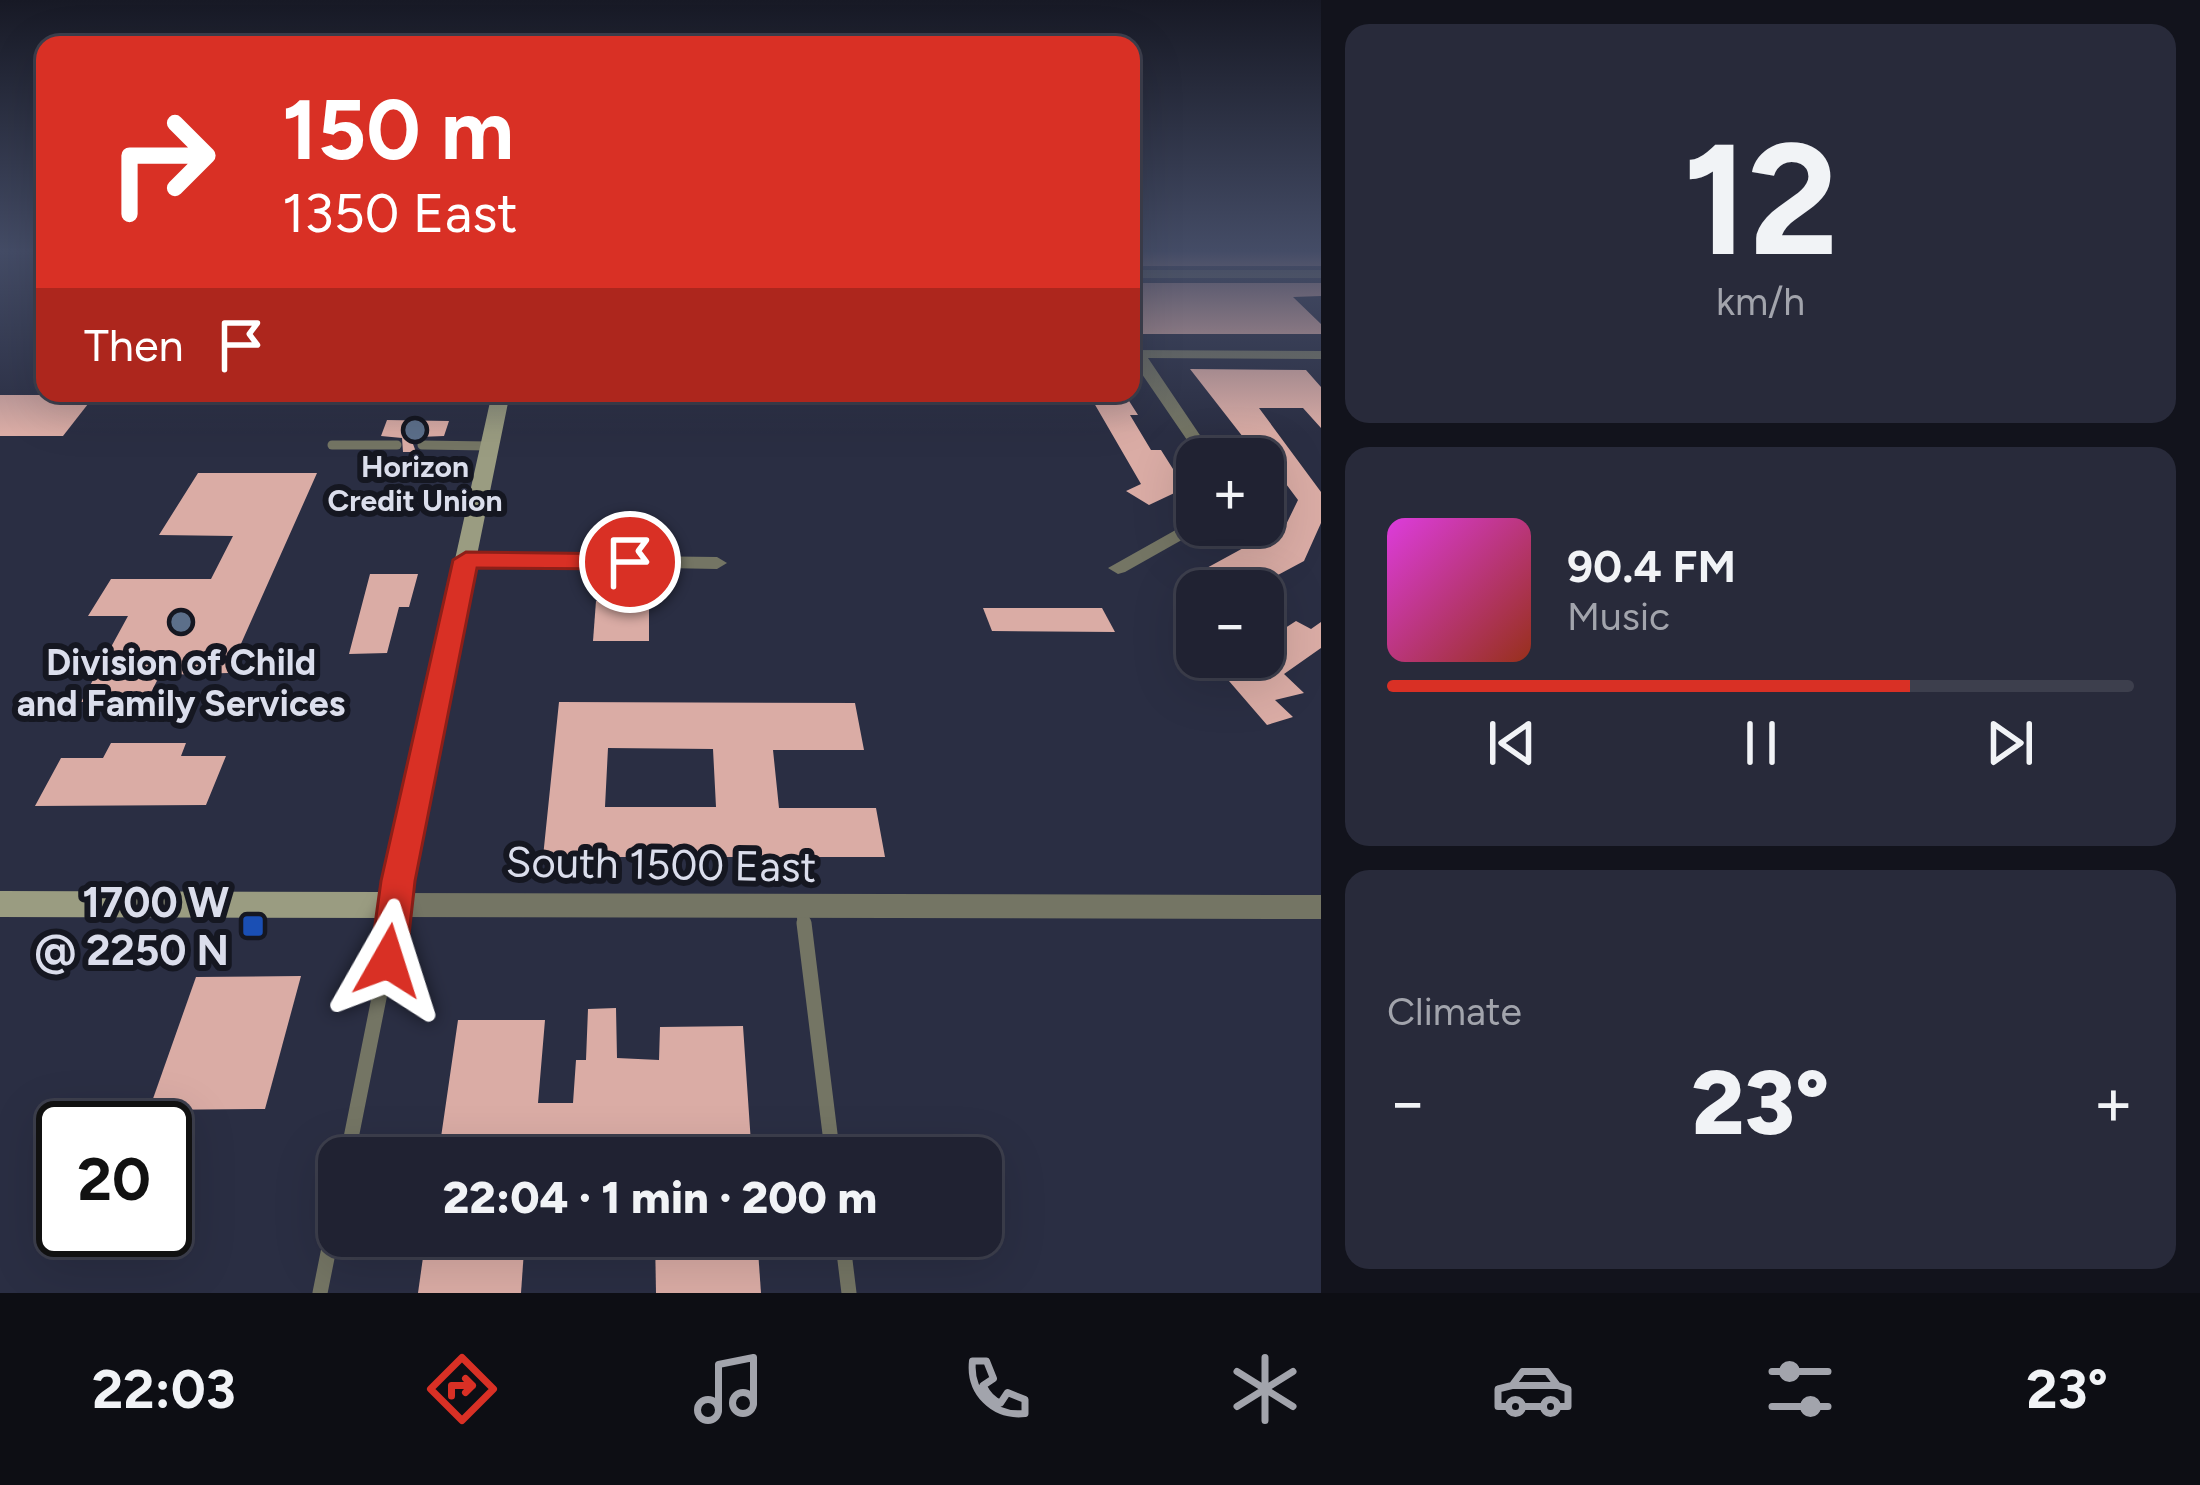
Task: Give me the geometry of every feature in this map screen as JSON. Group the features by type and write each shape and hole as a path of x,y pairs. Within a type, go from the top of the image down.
{"street":[{"path":"1140,354 1321,355"},
{"path":"1140,363 1193,438"},
{"path":"394,905 499,402"},
{"path":"1118,568 1176,536"},
{"path":"466,560 717,563"},
{"name":"South 1500 East","path":"0,904 1321,908"}],"lane":[{"path":"332,445 398,445"},
{"path":"422,446 490,446"},
{"path":"351,1137 394,934 394,905"},
{"path":"802,908 830,1137"},
{"path":"320,1293 327,1257"},
{"path":"845,1257 849,1293"}],"building":[{"path":"1140,312 1309,312 1321,324 1321,334 1140,334"},
{"path":"1190,369 1306,370 1321,387 1321,428 1303,408 1259,408 1281,438 1243,437"},
{"path":"0,395 36,395 36,402 90,402 63,436 0,436"},
{"path":"1130,402 1138,415 1130,415 1151,450 1161,450 1176,474 1176,492 1149,505 1126,491 1141,484 1094,403"},
{"name":"Horizon Credit Union","path":"387,420 449,421 444,436 419,437 413,444 416,452 403,452 402,438 381,436"},
{"path":"1284,442 1321,492 1321,523 1304,561 1284,572 1203,570 1247,546 1284,546 1284,529 1298,500 1284,481"},
{"path":"198,473 317,473 228,673 160,675 146,702 81,702 128,616 88,616 111,579 211,579 233,536 159,535"},
{"path":"370,574 418,574 409,607 399,607 387,653 349,654"},
{"path":"596,601 649,601 649,641 593,641"},
{"path":"983,608 1102,608 1115,632 992,631"},
{"path":"1296,621 1311,629 1321,622 1321,648 1284,674 1284,629"},
{"path":"1284,674 1304,693 1275,700 1293,717 1267,725 1229,681 1284,678"},
{"path":"559,702 855,703 864,750 773,750 779,808 876,808 885,857 543,857","holes":["608,748 713,749 716,807 605,807"]},
{"path":"111,743 186,743 181,756 226,756 206,805 35,806 61,758 103,758"},
{"path":"301,976 265,1109 192,1110 192,1101 152,1101 196,977"},
{"path":"616,1008 617,1058 659,1060 660,1027 743,1026 751,1137 441,1137 458,1020 545,1020 538,1103 573,1103 576,1060 586,1060 588,1009"},
{"path":"423,1257 524,1257 521,1293 418,1293"},
{"path":"655,1257 758,1257 761,1293 656,1293"}],"place":[{"name":"Horizon Credit Union","path":"415,430"},
{"name":"Division of Child and Family Services","path":"181,622"},
{"name":"1700 W @ 2250 N","path":"253,926"}],"route":[{"path":"388,961 398,881 466,560 630,562"}]}
